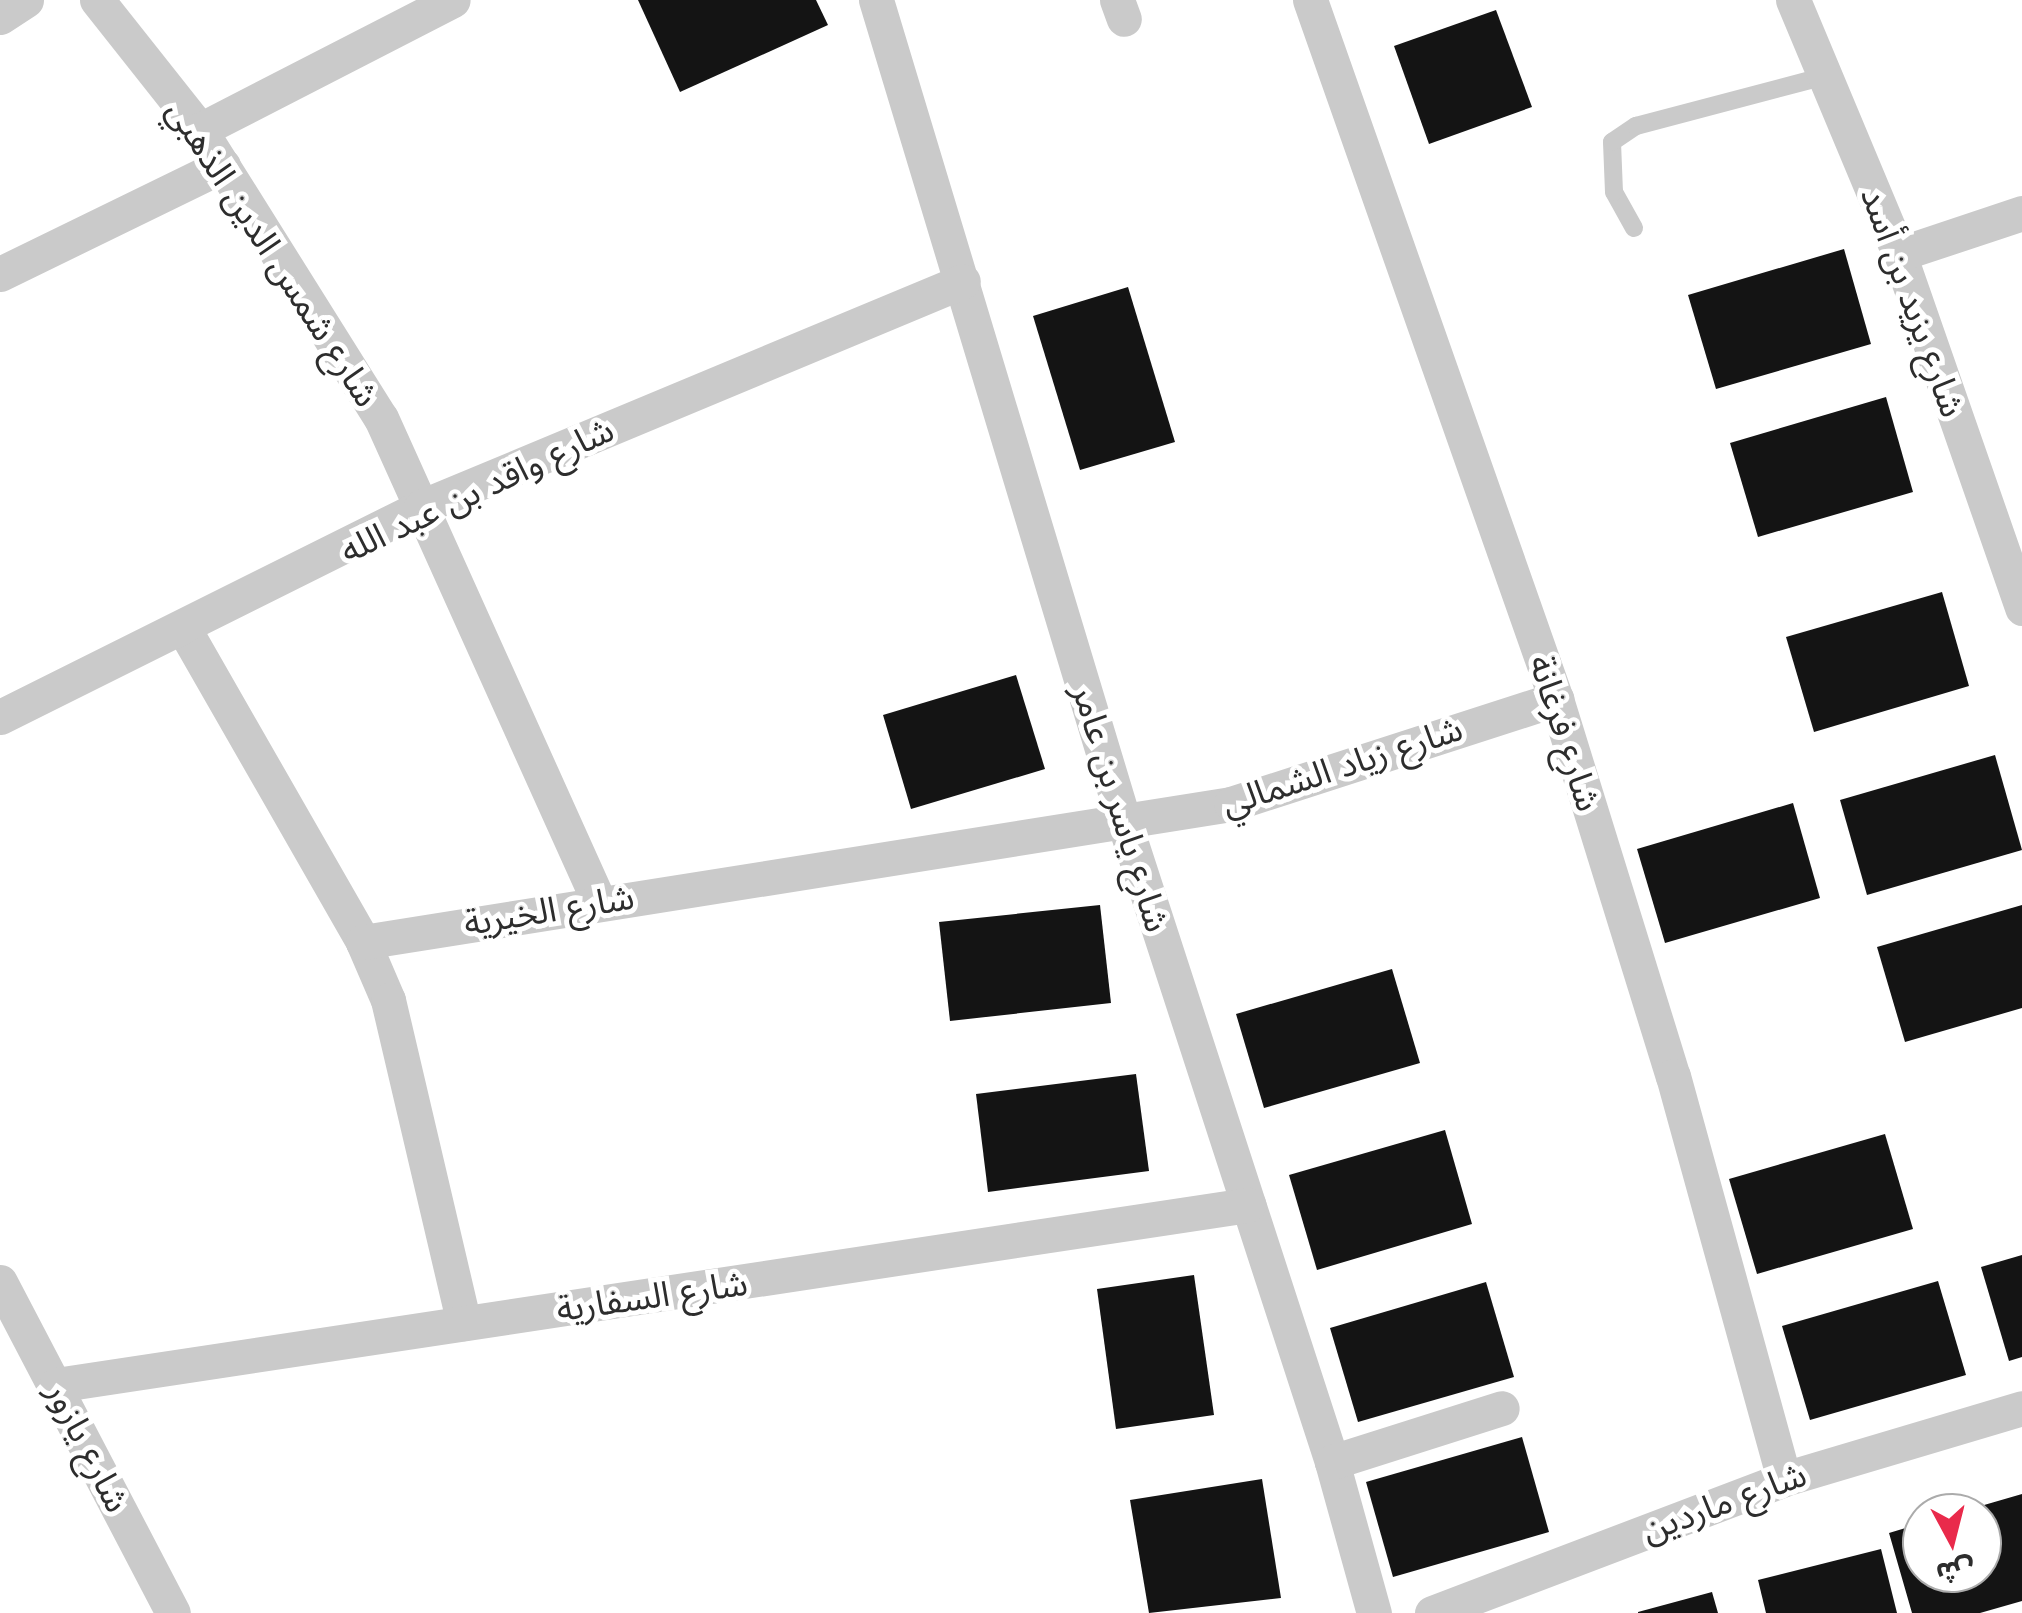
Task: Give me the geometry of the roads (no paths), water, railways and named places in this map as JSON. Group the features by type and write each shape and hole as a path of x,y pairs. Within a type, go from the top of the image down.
{"street":[{"path":"0,17 26,0"},
{"name":"شارع شمس الدين الذهبي","path":"98,0 200,130 334,334 422,507 598,902"},
{"path":"200,130 452,0"},
{"name":"شارع ياسر بن عامر","path":"876,0 1125,826 1332,1462 1374,1613"},
{"name":"شارع فرغانة","path":"1310,0 1556,698 1673,1076 1784,1478"},
{"name":"شارع يزيد بن أسد","path":"1793,0 1899,254 2022,608"},
{"path":"0,274 222,165"},
{"path":"1899,254 2022,213"},
{"name":"شارع واقد بن عبد الله","path":"0,718 422,507 963,281"},
{"path":"184,629 363,942 388,1000 464,1323"},
{"name":"شارع زياد الشمالي","path":"1125,826 1296,786 1556,698"},
{"name":"شارع الخيرية","path":"363,942 598,902 1125,826"},
{"name":"شارع السفارية","path":"56,1384 1248,1205"},
{"name":"شارع يازور","path":"0,1282 173,1613"},
{"path":"1332,1462 1502,1408"},
{"name":"شارع ماردين","path":"1432,1613 1784,1478 2022,1408"}],"lane":[{"path":"1634,228 1614,192 1612,142 1636,126 1825,76"}]}
